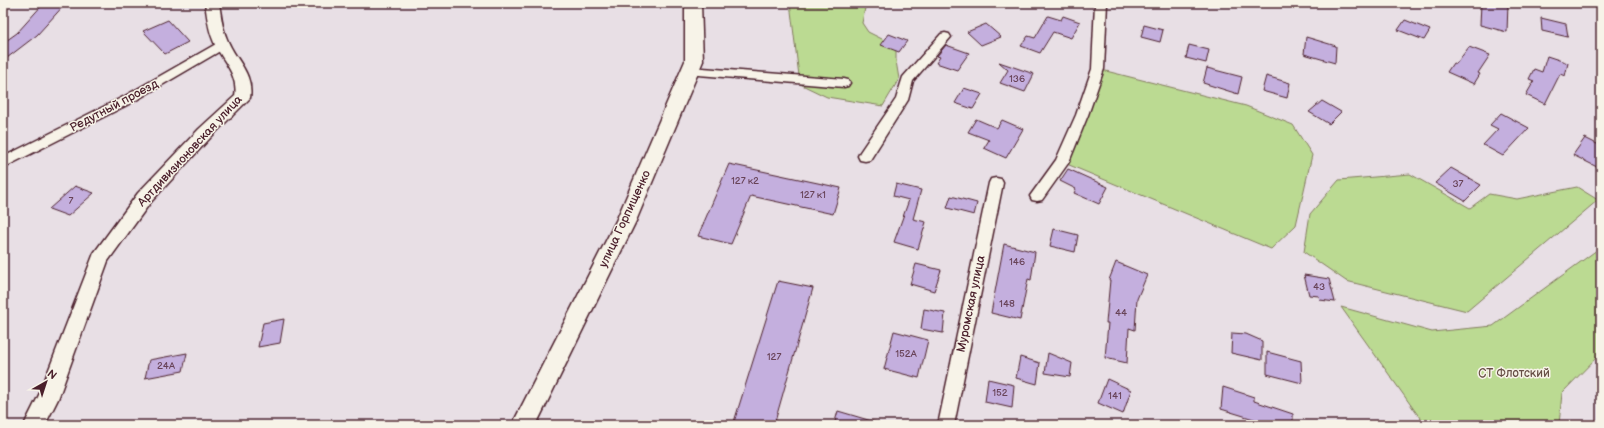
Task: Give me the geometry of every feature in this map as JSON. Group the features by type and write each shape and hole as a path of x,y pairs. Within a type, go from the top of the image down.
{"main road":[{"name":"улица Горпищенко","path":"524,425 626,221 690,71 694,61 693,3"}],"street":[{"name":"Артдивизионовская улица","path":"34,425 48,399 100,258 144,198 205,133 242,98 244,92 243,84 234,61 220,40 212,3"},
{"path":"1036,196 1062,162 1082,115 1098,69 1101,3"},
{"path":"865,156 902,100 907,80 945,38"},
{"name":"Редутный проезд","path":"3,163 129,99 223,44"},
{"path":"690,71 844,83"},
{"name":"Муромская улица","path":"946,425 996,183"}],"green space":[{"path":"790,3 856,3 865,8 862,23 868,32 896,46 896,61 899,79 883,106 827,97 800,84"},
{"path":"1098,69 1246,106 1293,125 1312,155 1296,225 1271,249 1062,162"},
{"path":"1410,174 1470,208 1489,194 1517,199 1577,187 1598,200 1467,311 1346,281 1304,252 1310,214 1339,180"},
{"name":"СТ Флотский","path":"1601,247 1601,353 1562,393 1559,425 1425,425 1341,307 1432,332 1493,326"}],"building":[{"path":"44,3 66,3 37,35 3,61 3,43 17,33"},
{"path":"1481,3 1508,3 1507,32 1480,25"},
{"path":"1048,16 1061,20 1063,16 1080,22 1071,38 1053,32 1040,53 1021,46 1028,36 1035,38"},
{"path":"1541,18 1566,24 1568,37 1542,31"},
{"path":"168,20 188,42 165,54 143,31"},
{"path":"1405,20 1430,30 1424,40 1398,30"},
{"path":"986,24 1001,37 981,45 967,32"},
{"path":"1144,25 1163,30 1160,42 1141,37"},
{"path":"889,34 907,41 899,52 881,45"},
{"path":"1306,37 1336,46 1335,63 1304,54"},
{"path":"946,45 969,53 957,70 936,63 940,57 937,56"},
{"path":"1189,45 1209,50 1206,63 1186,58"},
{"path":"1469,47 1490,55 1478,73 1480,74 1474,84 1447,72 1453,63 1456,64"},
{"path":"1547,56 1568,63 1565,76 1560,74 1545,104 1526,95 1534,81 1529,79 1534,69 1542,72"},
{"path":"999,62 1034,74 1025,92 1000,83 1008,70"},
{"path":"1207,68 1242,77 1238,94 1203,83"},
{"path":"1266,76 1290,83 1287,98 1262,91"},
{"path":"964,88 982,94 973,109 955,103"},
{"path":"1322,101 1341,112 1329,124 1309,112"},
{"path":"1501,113 1529,128 1503,156 1483,145 1498,129 1490,125"},
{"path":"976,119 997,128 1002,120 1023,129 1006,158 984,148 989,140 968,132"},
{"path":"1585,138 1601,146 1601,169 1573,155"},
{"path":"729,164 841,188 833,214 751,196 731,244 698,236"},
{"path":"1451,168 1481,185 1465,201 1435,183"},
{"path":"1068,169 1108,187 1099,204 1074,193 1076,189 1060,181"},
{"path":"896,184 921,190 913,219 926,222 918,249 894,242 909,200 893,196"},
{"path":"75,186 94,193 68,216 49,209"},
{"path":"951,196 977,203 974,215 947,208"},
{"path":"1054,229 1078,235 1075,252 1050,246"},
{"path":"1004,244 1035,252 1031,280 1028,279 1020,320 991,313"},
{"path":"1116,262 1147,275 1137,299 1135,330 1129,328 1127,363 1105,358 1108,323 1106,323 1109,280"},
{"path":"916,264 941,270 934,291 910,284"},
{"path":"1304,275 1329,279 1335,302 1320,300 1319,296 1309,295"},
{"path":"778,281 813,288 774,425 733,425"},
{"path":"924,309 945,313 943,333 921,329"},
{"path":"284,319 280,343 258,347 263,323"},
{"path":"894,331 928,340 919,378 884,369"},
{"path":"1232,333 1246,334 1262,341 1262,360 1231,353"},
{"path":"1267,352 1301,361 1302,383 1267,374"},
{"path":"187,353 183,371 145,378 149,360"},
{"path":"1048,353 1072,363 1070,377 1045,373"},
{"path":"1020,357 1040,363 1037,384 1016,378"},
{"path":"988,379 1014,385 1012,408 985,402"},
{"path":"1107,379 1131,390 1123,414 1098,403"},
{"path":"1223,387 1254,397 1254,401 1293,414 1293,425 1257,425 1257,420 1221,409"},
{"path":"838,411 875,422 874,425 834,425"}]}
